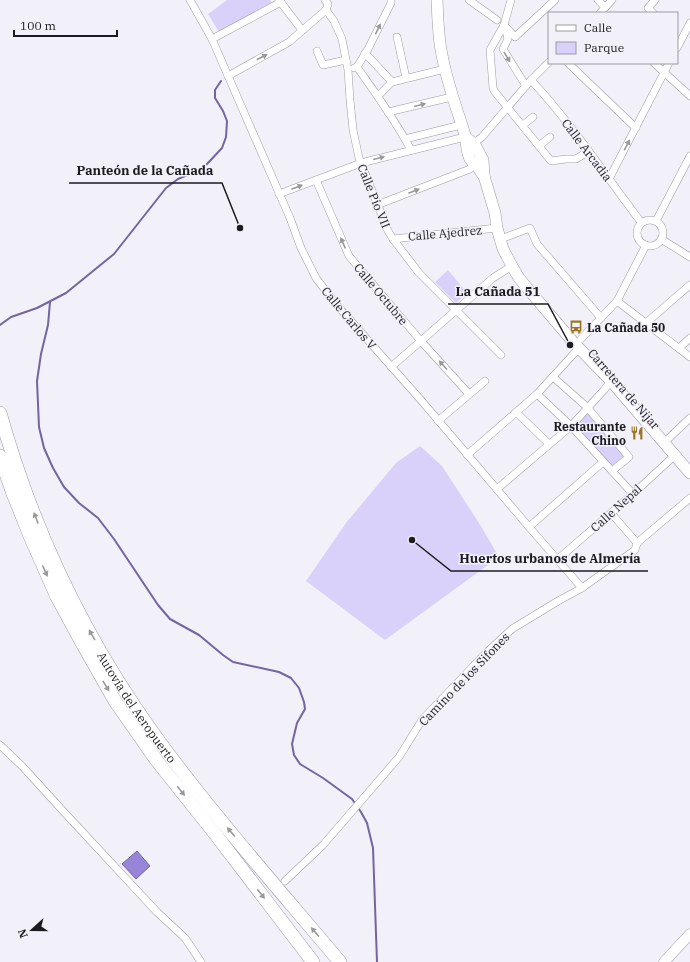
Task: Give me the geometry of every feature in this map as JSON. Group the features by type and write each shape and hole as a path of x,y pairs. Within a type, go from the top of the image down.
{"highway":[{"name":"Autovía del Aeropuerto","path":"0,413 12,453 52,557 86,624 115,675 153,732 190,783 340,962"},
{"name":"Autovía del Aeropuerto","path":"0,456 30,536 57,597 115,701 157,761 314,962"}],"main road":[{"path":"438,0 438,25 444,69 461,125 470,143"},
{"name":"Carretera de Níjar","path":"470,143 467,152 477,163 484,176 495,213 497,228 503,249 512,266 528,289 580,344 614,376 690,465"},
{"name":"Carretera de Níjar","path":"495,213 518,264 526,276 580,344 690,473"}],"street":[{"name":"Calle Carlos V","path":"190,0 212,39 301,248 316,278 335,303 420,399 582,588"},
{"path":"348,70 357,68 391,3 391,0"},
{"path":"469,0 497,20"},
{"path":"511,0 504,25 490,50 494,92 523,125 551,162 576,159 589,151"},
{"path":"504,25 515,37 555,0"},
{"path":"598,0 606,7"},
{"path":"601,12 612,0"},
{"path":"653,12 648,8 655,0"},
{"path":"212,39 280,1 302,30"},
{"path":"228,76 289,42 327,3"},
{"name":"Calle Pío VII","path":"327,3 342,39 348,70 353,130 360,163 388,231 419,273 501,355"},
{"path":"679,37 690,23"},
{"path":"504,25 508,39 503,49 526,86"},
{"path":"397,37 406,78"},
{"path":"317,51 323,65 346,60"},
{"path":"365,54 392,82"},
{"path":"279,194 360,163 411,150 470,143 482,137 531,80 548,63"},
{"path":"569,64 636,128"},
{"path":"655,64 690,96"},
{"path":"609,179 668,64"},
{"path":"357,68 378,96 411,150"},
{"path":"378,96 392,82 444,69"},
{"name":"Calle Arcadia","path":"531,80 589,151 641,222"},
{"path":"388,112 452,97"},
{"path":"523,125 533,117"},
{"path":"405,139 461,125"},
{"path":"539,146 550,137"},
{"path":"656,221 690,156"},
{"path":"377,205 470,169 477,163"},
{"name":"Calle Octubre","path":"316,180 349,256 420,340 469,394"},
{"path":"648,219 656,221 662,227 662,235 659,242 650,246 638,240 637,231 641,222 648,219"},
{"name":"Calle Ajedrez","path":"393,239 497,228"},
{"path":"506,237 530,228 537,244 600,318"},
{"path":"661,239 690,257"},
{"path":"467,454 537,394 552,377 600,318 617,301 646,245"},
{"path":"391,367 492,278 512,266"},
{"path":"646,323 690,285"},
{"path":"617,301 690,357"},
{"path":"679,348 690,338"},
{"path":"552,377 587,407 629,457 612,472"},
{"path":"438,421 484,381"},
{"path":"496,489 571,426 611,381"},
{"path":"537,394 571,426 633,494"},
{"path":"516,412 549,444"},
{"path":"668,439 690,418"},
{"name":"Calle Nepal","path":"557,560 674,456"},
{"path":"529,527 603,462"},
{"name":"Camino de los Sifones","path":"285,881 323,845 399,757 422,720 512,629 582,588 635,550 637,543 690,498"},
{"path":"611,513 637,543"},
{"path":"0,745 157,912 185,938 201,962"},
{"path":"664,962 690,934"}],"green space":[{"path":"227,0 270,0 273,4 219,32 208,14"},
{"path":"448,270 467,293 456,303 435,282"},
{"path":"587,407 629,457 612,471 571,426"},
{"path":"420,446 442,466 499,557 385,640 306,581 346,523 396,463"}],"shaded area":[{"path":"137,851 150,866 136,879 122,864"}],"waterway":[{"path":"0,325 11,317 37,308 66,293 114,254 166,188 178,179 199,170 222,148 226,137 227,121 215,98 215,90 221,81"},
{"path":"50,302 48,325 41,354 37,381 39,427 44,448 53,468 64,487 79,503 98,518 114,539 158,605 170,619 199,635 233,662 279,672 291,678 299,688 305,709 297,723 292,744 294,755 300,764 323,778 352,799 367,823 373,848 377,962"}],"place":[{"name":"Panteón de la Cañada","path":"240,228"},
{"name":"La Cañada 50","path":"576,327"},
{"name":"La Cañada 51","path":"570,345"},
{"name":"Restaurante Chino","path":"637,433"},
{"name":"Huertos urbanos de Almería","path":"412,540"}]}
